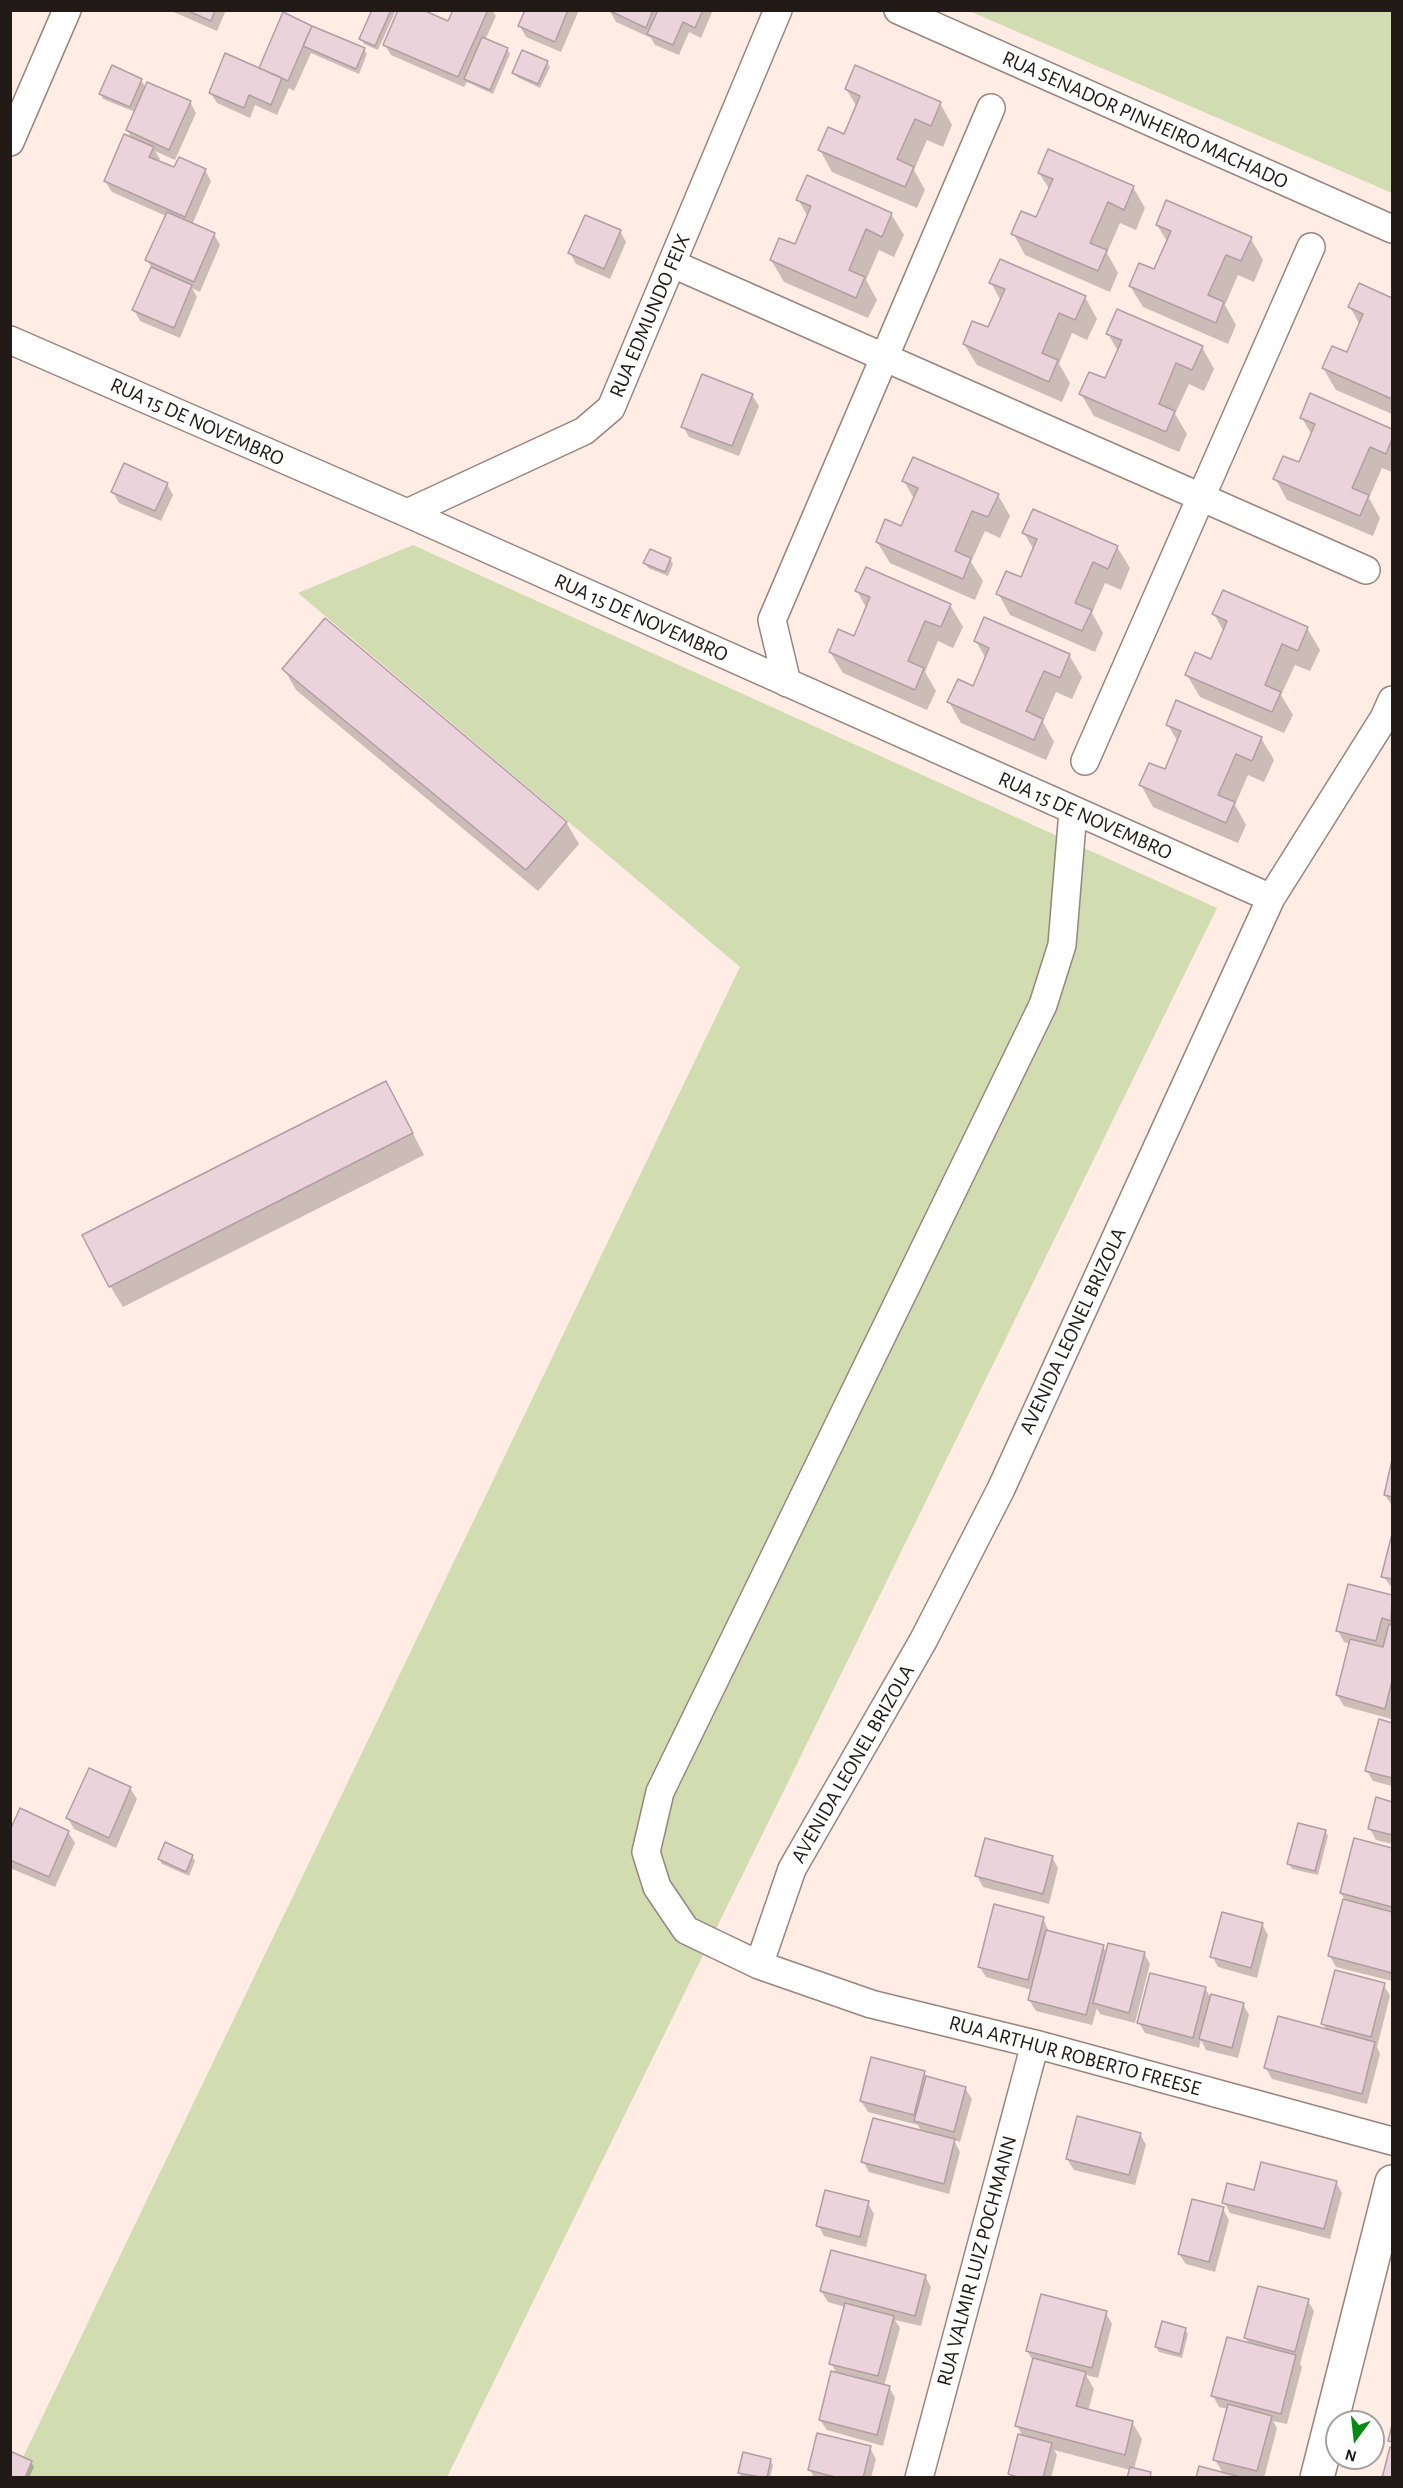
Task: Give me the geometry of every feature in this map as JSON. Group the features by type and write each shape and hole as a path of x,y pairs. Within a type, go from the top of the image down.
{"street":[{"path":"10,142 67,10"},
{"name":"RUA EDMUNDO FEIX","path":"407,513 584,431 611,408 778,10"},
{"name":"RUA SENADOR PINHEIRO MACHADO","path":"898,10 1392,229"},
{"path":"787,683 772,620 991,108"},
{"path":"1085,761 1311,247"},
{"path":"673,264 886,356 1366,570"},
{"name":"RUA 15 DE NOVEMBRO","path":"10,340 407,513 1271,898"},
{"name":"AVENIDA LEONEL BRIZOLA","path":"759,1965 792,1869 923,1641 1001,1489 1271,898 1384,718 1392,700"},
{"name":"RUA ARTHUR ROBERTO FREESE","path":"1073,811 1062,945 1043,1005 660,1792 646,1852 657,1887 686,1930 759,1965 871,2004 1035,2044 1392,2141"},
{"name":"RUA VALMIR LUIZ POCHMANN","path":"920,2478 1035,2044"},
{"path":"1317,2478 1392,2182"}],"green space":[{"path":"969,11 1392,11 1392,193"},
{"path":"413,545 1217,908 447,2477 13,2478 740,967 298,593"}],"building":[{"path":"186,10 215,10 211,21"},
{"path":"372,10 391,10 375,46 359,39"},
{"path":"398,10 423,10 448,21 453,10 488,10 458,77 383,45"},
{"path":"525,10 568,10 555,42 518,26"},
{"path":"608,10 653,10 646,28"},
{"path":"658,10 703,10 695,28 683,22 673,45 647,34"},
{"path":"283,12 312,26 288,81 259,68"},
{"path":"312,26 365,48 356,69 303,46"},
{"path":"482,37 508,48 490,90 464,79"},
{"path":"522,50 548,61 538,84 512,73"},
{"path":"225,53 282,78 271,105 249,95 244,108 209,93"},
{"path":"112,65 142,79 130,107 99,94"},
{"path":"855,65 941,102 931,126 915,119 897,159 914,167 905,187 818,150 828,127 844,134 860,96 845,89"},
{"path":"147,82 191,101 169,150 126,130"},
{"path":"124,134 154,147 149,157 174,167 179,157 206,169 185,217 104,181"},
{"path":"1048,149 1134,186 1124,210 1108,202 1090,243 1107,250 1098,271 1011,234 1021,211 1036,217 1053,179 1038,173"},
{"path":"807,175 892,213 882,237 866,229 849,270 865,277 856,298 770,260 779,238 795,244 811,206 796,200"},
{"path":"1166,200 1252,237 1241,261 1226,255 1208,295 1224,302 1216,323 1129,286 1139,263 1154,269 1171,231 1156,225"},
{"path":"167,212 215,233 194,282 145,260"},
{"path":"585,215 621,230 604,269 568,253"},
{"path":"1000,259 1086,296 1075,320 1059,313 1042,353 1058,360 1049,382 963,344 972,321 988,327 1005,289 989,283"},
{"path":"151,267 192,285 174,328 132,310"},
{"path":"1359,283 1392,298 1392,399 1322,368 1332,346 1347,352 1363,314 1348,307"},
{"path":"1117,309 1203,346 1192,370 1176,363 1159,404 1175,411 1166,432 1079,394 1089,372 1105,378 1122,340 1106,334"},
{"path":"702,374 753,394 732,446 681,427"},
{"path":"1310,393 1392,429 1392,439 1386,454 1370,447 1352,488 1369,495 1360,516 1273,479 1283,456 1299,462 1315,424 1300,418"},
{"path":"913,457 999,494 988,517 972,511 955,551 971,558 963,579 876,542 885,519 901,526 918,488 902,481"},
{"path":"124,463 168,483 155,511 111,492"},
{"path":"1033,509 1118,546 1108,569 1093,562 1075,603 1092,610 1082,631 996,594 1006,571 1021,577 1037,539 1022,533"},
{"path":"650,549 671,558 665,572 643,563"},
{"path":"866,567 951,604 941,627 925,621 908,661 924,668 915,690 829,652 838,629 854,636 870,597 855,591"},
{"path":"1223,590 1308,627 1298,651 1282,644 1265,685 1281,692 1272,712 1185,675 1195,652 1211,659 1227,621 1212,614"},
{"path":"984,617 1070,654 1060,678 1044,671 1026,711 1043,719 1034,740 947,702 958,679 973,686 989,648 974,641"},
{"path":"325,618 567,822 526,870 282,669"},
{"path":"1176,700 1262,737 1252,761 1236,754 1218,795 1235,802 1226,823 1139,785 1149,763 1165,769 1181,731 1166,725"},
{"path":"386,1081 413,1133 109,1287 82,1235"},
{"path":"1392,1460 1392,1497 1384,1495"},
{"path":"1392,1534 1392,1579 1381,1577"},
{"path":"1348,1584 1392,1595 1391,1621 1382,1618 1376,1641 1336,1631"},
{"path":"1389,1624 1392,1625 1392,1681 1385,1709 1336,1695 1350,1639 1383,1647"},
{"path":"1379,1719 1392,1723 1392,1778 1365,1771"},
{"path":"89,1768 131,1787 109,1838 66,1818"},
{"path":"1376,1797 1392,1802 1392,1835 1368,1829"},
{"path":"20,1808 69,1831 49,1877 10,1860 10,1830"},
{"path":"1298,1823 1326,1830 1315,1871 1287,1864"},
{"path":"985,1838 1053,1856 1043,1894 975,1876"},
{"path":"1354,1838 1392,1848 1392,1907 1340,1893"},
{"path":"165,1842 193,1855 186,1872 158,1859"},
{"path":"1343,1899 1392,1912 1392,1973 1328,1956"},
{"path":"994,1904 1044,1917 1028,1980 978,1967"},
{"path":"1222,1912 1263,1923 1251,1968 1210,1957"},
{"path":"1046,1930 1104,1945 1086,2015 1028,2000"},
{"path":"1108,1943 1145,1952 1129,2013 1093,2003"},
{"path":"1335,1970 1385,1983 1371,2037 1321,2024"},
{"path":"1150,1973 1206,1987 1193,2038 1137,2023"},
{"path":"1211,1994 1244,2003 1232,2048 1199,2039"},
{"path":"1278,2016 1375,2042 1362,2094 1264,2068"},
{"path":"871,2057 925,2071 914,2115 860,2101"},
{"path":"926,2076 966,2087 954,2132 914,2121"},
{"path":"1077,2116 1141,2133 1129,2175 1066,2159"},
{"path":"873,2118 955,2139 944,2184 861,2162"},
{"path":"1261,2162 1337,2181 1324,2229 1222,2203 1227,2183 1254,2190"},
{"path":"825,2190 869,2201 860,2237 816,2226"},
{"path":"1192,2199 1224,2207 1209,2262 1178,2254"},
{"path":"831,2250 926,2275 915,2316 820,2291"},
{"path":"1258,2286 1309,2299 1295,2352 1244,2338"},
{"path":"1041,2294 1107,2311 1092,2368 1026,2351"},
{"path":"845,2303 894,2316 878,2376 829,2364"},
{"path":"1162,2321 1186,2328 1180,2354 1155,2347"},
{"path":"1227,2337 1296,2355 1281,2414 1211,2396"},
{"path":"1033,2358 1086,2372 1076,2406 1133,2421 1125,2455 1015,2426"},
{"path":"831,2371 890,2386 877,2435 819,2420"},
{"path":"1228,2404 1272,2416 1257,2471 1213,2460"},
{"path":"1392,2425 1392,2442 1388,2441"},
{"path":"817,2433 871,2446 863,2478 839,2478 808,2470"},
{"path":"1018,2434 1052,2443 1043,2478 1021,2478 1008,2474"},
{"path":"1390,2447 1392,2448 1392,2478 1382,2478"},
{"path":"10,2451 32,2461 25,2478 10,2478"},
{"path":"743,2452 771,2459 767,2478 738,2473"},
{"path":"1199,2466 1244,2478 1196,2478"},
{"path":"1130,2467 1151,2472 1150,2478 1127,2478"}]}
